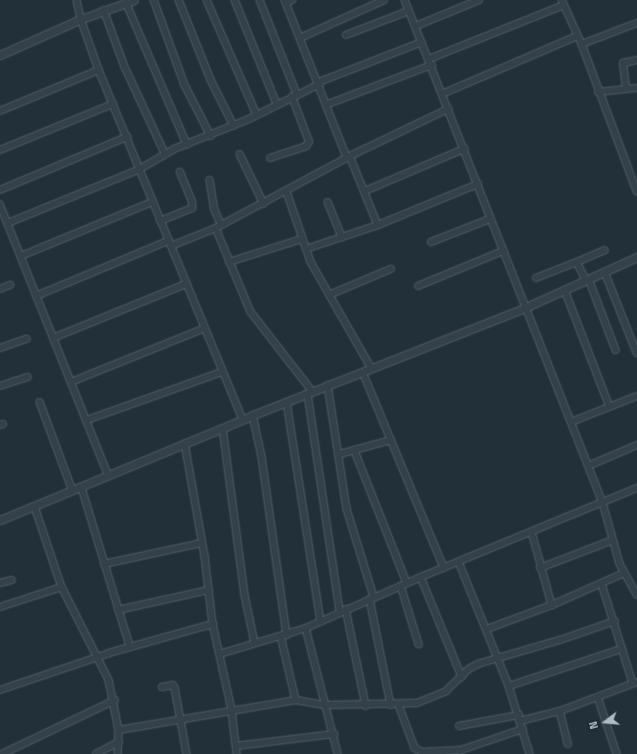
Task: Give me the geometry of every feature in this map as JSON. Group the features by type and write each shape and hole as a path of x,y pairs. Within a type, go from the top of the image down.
{"street":[{"path":"77,0 81,19 99,70 222,372 243,419"},
{"path":"0,55 81,19 134,0"},
{"path":"154,0 186,85 211,136"},
{"path":"179,0 212,80 234,126"},
{"path":"207,0 257,115"},
{"path":"235,0 277,104"},
{"path":"260,0 295,96 309,142 306,146 270,158"},
{"path":"292,0 286,1 300,38 378,224"},
{"path":"300,38 384,0"},
{"path":"405,0 478,184 524,308 603,503 624,573 636,588 637,595"},
{"path":"416,26 478,0"},
{"path":"126,2 187,144"},
{"path":"429,59 563,2 582,44 598,92 637,191"},
{"path":"104,10 125,67 165,154"},
{"path":"346,35 410,11"},
{"path":"582,44 637,23"},
{"path":"442,94 578,36"},
{"path":"8,223 140,169 165,154 234,126 319,83 422,42"},
{"path":"626,88 623,62 637,60"},
{"path":"328,104 432,65"},
{"path":"0,111 99,70"},
{"path":"598,92 637,88"},
{"path":"0,150 113,104"},
{"path":"36,296 170,244 216,228 221,224 287,192 349,156 448,109"},
{"path":"0,190 127,137"},
{"path":"365,190 464,149"},
{"path":"240,154 264,204"},
{"path":"160,221 192,208 192,202 180,172"},
{"path":"210,180 215,210 221,224"},
{"path":"306,249 378,224 478,184"},
{"path":"287,192 302,239 328,295 372,369"},
{"path":"21,256 152,202"},
{"path":"328,202 342,237"},
{"path":"0,204 109,476"},
{"path":"431,242 490,219"},
{"path":"216,228 229,262 258,324 310,393 340,612"},
{"path":"229,262 302,239"},
{"path":"536,278 605,250"},
{"path":"418,286 503,251"},
{"path":"0,520 82,488 243,419 524,308 637,257"},
{"path":"577,262 587,280 616,350"},
{"path":"328,295 391,269"},
{"path":"604,272 637,353"},
{"path":"53,338 186,284"},
{"path":"0,289 10,286"},
{"path":"565,290 610,407"},
{"path":"71,382 205,328"},
{"path":"0,348 26,340"},
{"path":"87,420 222,372"},
{"path":"363,372 444,568"},
{"path":"0,386 28,377"},
{"path":"328,385 340,454 346,509 372,598 391,705"},
{"path":"571,422 637,396"},
{"path":"40,402 73,491"},
{"path":"287,402 321,621"},
{"path":"253,415 262,457 284,635 296,700"},
{"path":"223,428 246,595 255,643"},
{"path":"340,454 391,440"},
{"path":"185,443 202,543 213,624 232,710 237,754"},
{"path":"588,466 637,445"},
{"path":"355,451 407,583"},
{"path":"82,488 130,646"},
{"path":"220,654 306,628 421,576 459,562 637,488"},
{"path":"35,507 62,587 99,657 115,700 119,730 118,754"},
{"path":"532,532 540,568 552,605"},
{"path":"540,568 613,540"},
{"path":"104,564 202,543"},
{"path":"459,562 509,686 530,754"},
{"path":"487,629 552,605 624,573"},
{"path":"421,576 462,677"},
{"path":"0,584 12,580"},
{"path":"459,726 560,711 635,683 621,649 615,621 602,584"},
{"path":"401,586 419,644"},
{"path":"0,607 62,587"},
{"path":"118,610 209,590"},
{"path":"346,609 366,706"},
{"path":"119,730 296,700 325,705 366,706 399,705 434,698 446,691 478,664 499,659 615,621"},
{"path":"0,690 130,646 213,624"},
{"path":"306,628 325,705 334,734 337,754"},
{"path":"509,686 621,649"},
{"path":"162,687 174,686 187,754"},
{"path":"598,697 617,754"},
{"path":"2,754 115,700"},
{"path":"399,705 415,748 422,752 461,750 523,729"},
{"path":"560,711 568,744"},
{"path":"236,746 334,734"},
{"path":"96,754 119,742"}]}
